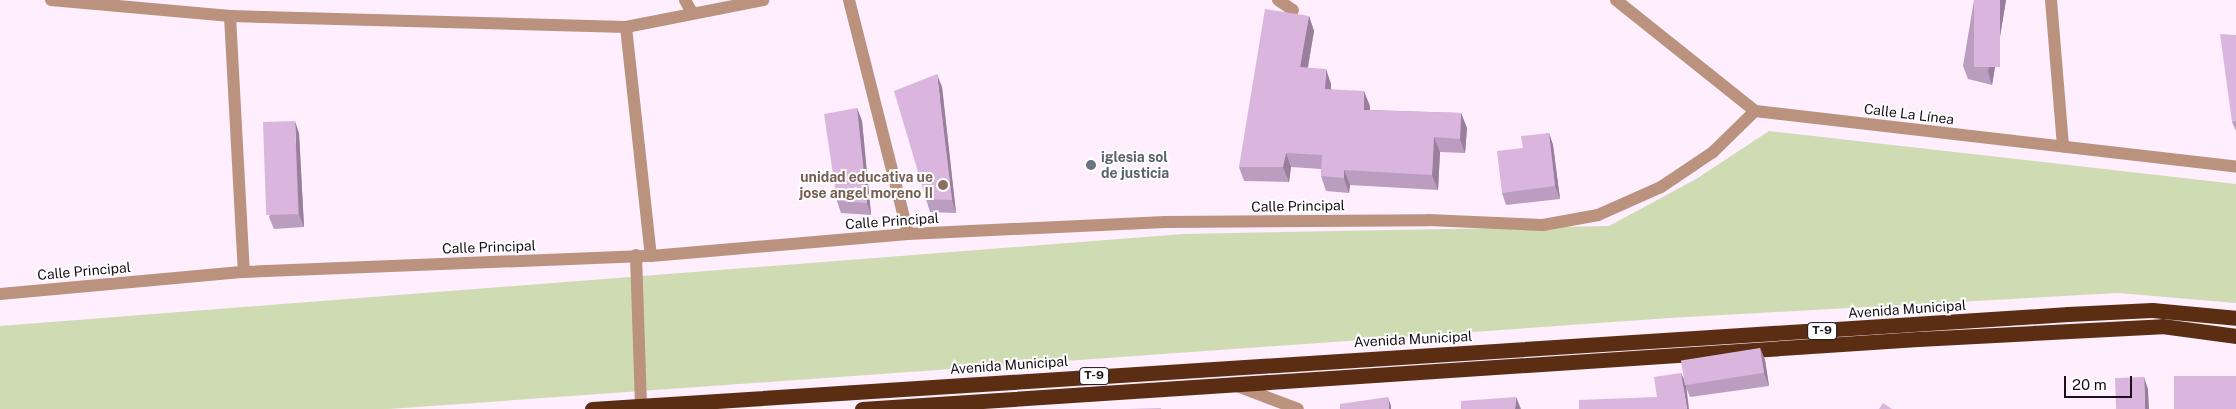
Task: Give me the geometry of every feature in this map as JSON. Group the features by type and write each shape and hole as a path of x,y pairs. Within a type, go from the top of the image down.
{"highway":[{"name":"Avenida Municipal","path":"862,409 924,407 1237,386 1598,351 2047,316 2152,310 2236,318"},
{"name":"Avenida Municipal","path":"592,409 1598,351 2180,326 2236,336"}],"street":[{"path":"51,0 230,16 626,27 688,6 763,0"},
{"path":"849,0 908,234"},
{"path":"1278,0 1292,10"},
{"path":"1616,0 1754,111"},
{"path":"2051,0 2063,147"},
{"path":"230,16 244,272"},
{"path":"626,27 651,256"},
{"name":"Calle Principal","path":"0,294 244,272 651,256 908,234 1165,222 1428,220 1543,225 1598,215 1660,187 1713,152 1754,111"},
{"name":"Calle La Línea","path":"1754,111 2236,167"},
{"path":"636,256 641,406"},
{"path":"1237,386 1298,409"}],"green space":[{"path":"1769,131 2236,184 2236,303 2118,293 1670,318 389,409 0,409 0,326 1183,234 1609,226 1696,179"}],"building":[{"path":"1974,0 2000,0 2000,67 1974,67"},
{"path":"1265,9 1309,16 1300,67 1326,69 1325,89 1364,91 1364,110 1461,113 1460,139 1434,137 1432,175 1344,170 1344,178 1321,176 1322,155 1286,153 1283,167 1239,167"},
{"path":"2220,34 2236,35 2236,121 2232,122"},
{"path":"937,74 952,200 926,199 894,91"},
{"path":"857,108 867,203 837,201 824,114"},
{"path":"295,121 298,214 266,215 263,122"},
{"path":"1549,133 1555,186 1502,193 1497,151 1523,148 1521,136"},
{"path":"1760,348 1764,373 1685,385 1681,361"},
{"path":"1681,373 1687,409 1579,409 1579,400 1657,397 1654,377"},
{"path":"2174,376 2236,376 2236,409 2174,409"},
{"path":"2144,377 2145,409 2116,409 2115,378"},
{"path":"1388,397 1389,409 1340,409 1340,404"},
{"path":"1516,397 1515,409 1461,409 1461,401"},
{"path":"1883,403 1892,409 1879,409"},
{"path":"1161,408 1161,409 1128,409"}],"place":[{"name":"iglesia sol de justicia","path":"1091,165"},
{"name":"unidad educativa ue jose angel moreno II","path":"943,185"}]}
